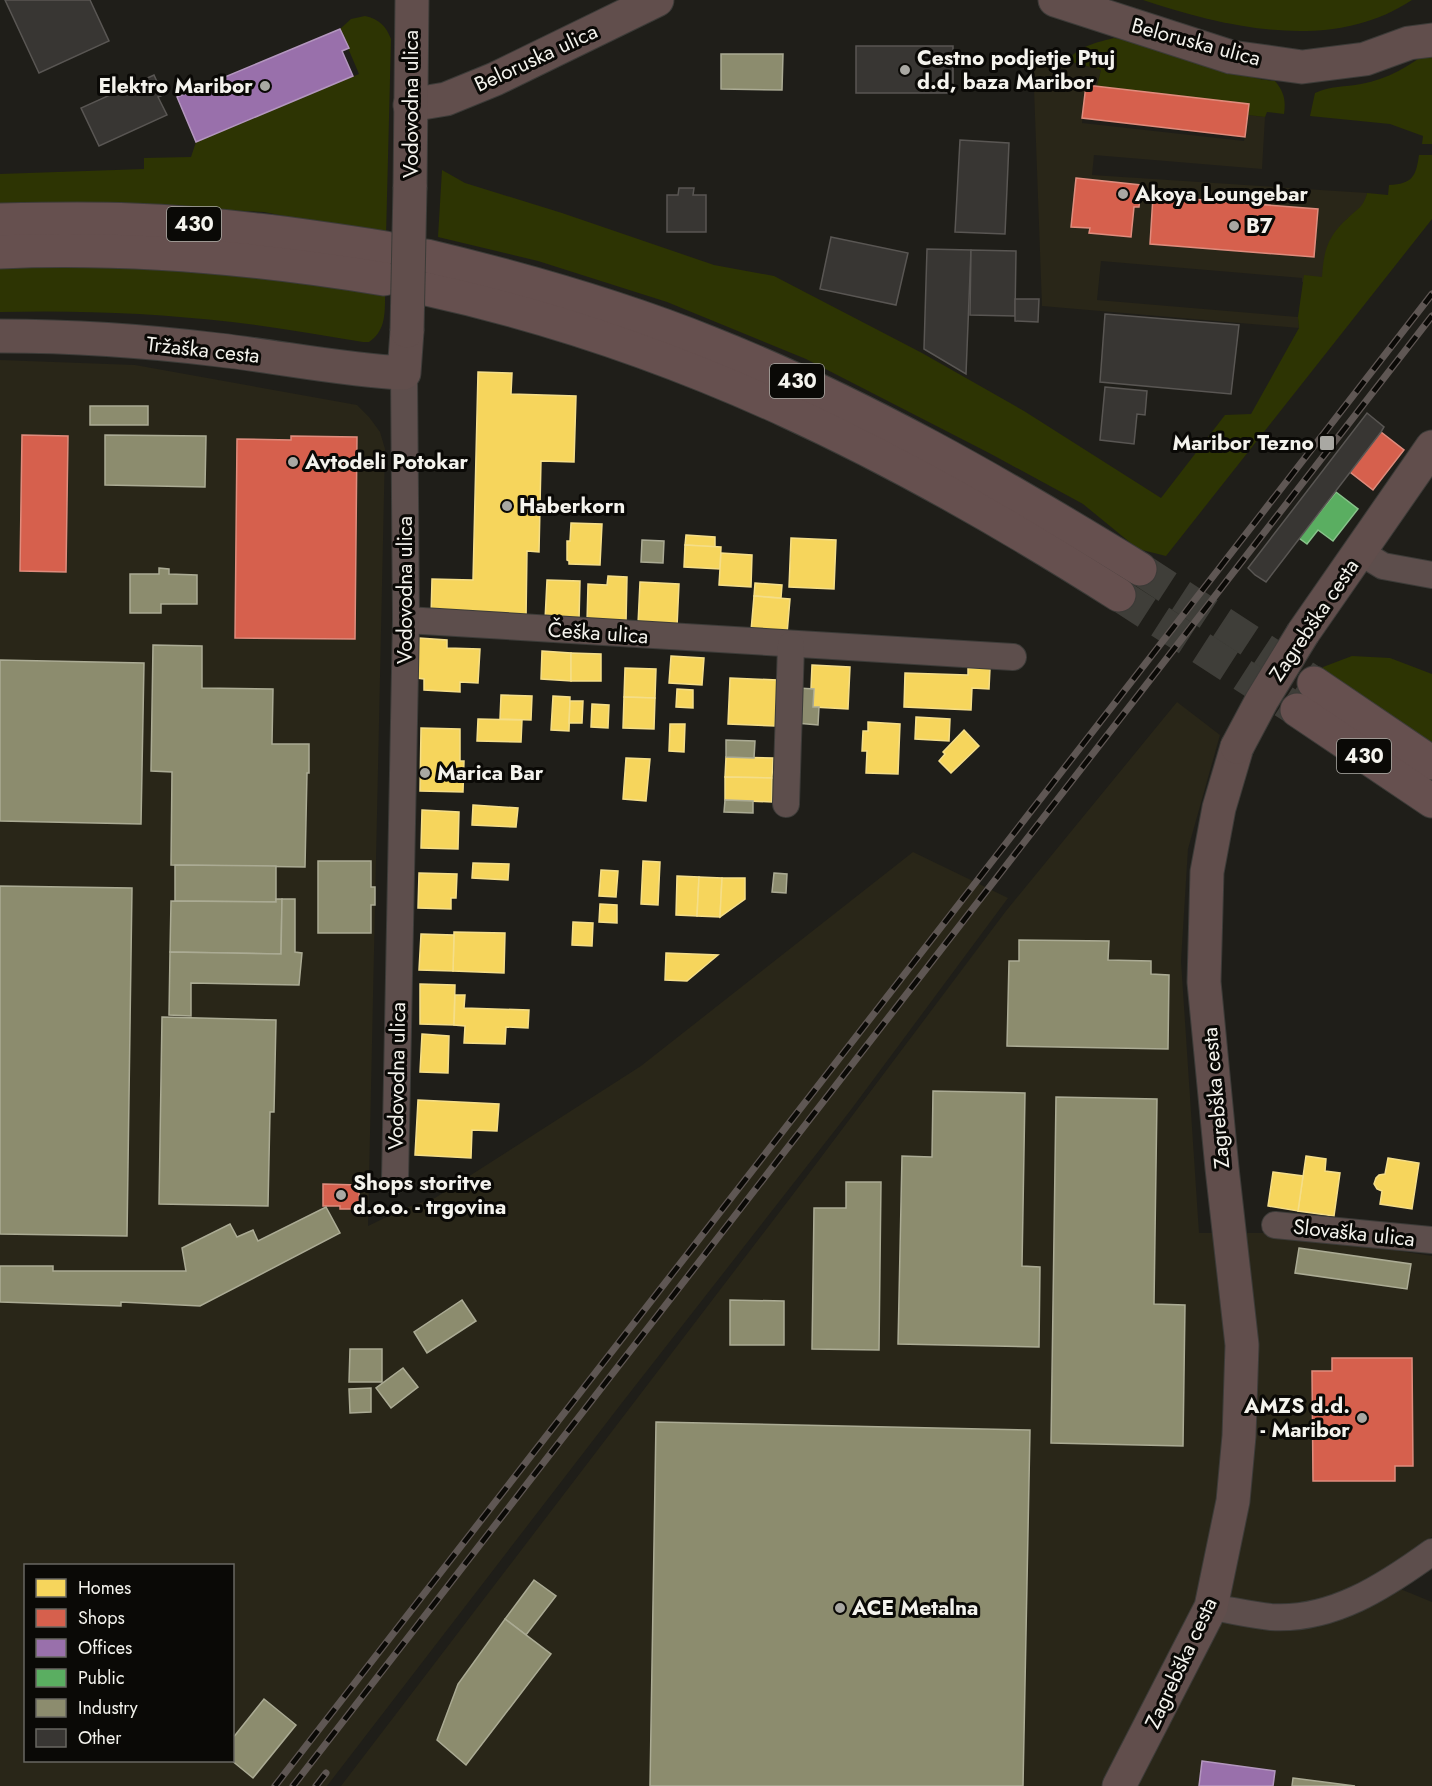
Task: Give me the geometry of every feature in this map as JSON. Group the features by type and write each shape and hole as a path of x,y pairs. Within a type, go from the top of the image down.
{"highway":[{"name":"430","path":"0,220 81,219 194,224 315,237 385,264 288,264 206,255 84,249 0,252"},
{"name":"430","path":"427,256 594,301 758,363 840,401 940,452 1140,569"},
{"name":"430","path":"426,289 508,308 577,329 643,351 756,396 867,448 922,477 1023,535 1119,595"},
{"name":"430","path":"1314,683 1432,763"},
{"name":"430","path":"1297,710 1432,801"}],"street":[{"name":"Vodovodna ulica","path":"394,1180 406,620 404,373 407,331 412,0"},
{"name":"Beloruska ulica","path":"410,105 446,99 495,79 657,0"},
{"name":"Beloruska ulica","path":"1055,0 1231,57 1302,67 1365,59 1420,41"},
{"path":"1420,41 1432,20"},
{"name":"Tržaška cesta","path":"0,336 73,337 208,349 365,371 404,373"},
{"name":"Zagrebška cesta","path":"1119,1786 1211,1607 1233,1501 1239,1436 1242,1345 1204,982 1207,872 1219,808 1237,747 1262,700 1303,633 1432,447"},
{"path":"1359,552 1383,566 1432,575"},
{"name":"Češka ulica","path":"406,620 1013,657"},
{"path":"786,804 791,645"},
{"name":"Slovaška ulica","path":"1275,1225 1432,1240"},
{"path":"1211,1607 1272,1617 1316,1614 1356,1600 1394,1579 1432,1552"}],"shaded area":[{"path":"1033,61 1068,61 1101,70 1097,86 1086,86 1082,123 1244,141 1248,115 1265,117 1262,169 1094,155 1092,175 1367,193 1364,205 1346,220 1333,284 1302,282 1302,278 1101,261 1097,300 1298,317 1299,328 1042,306"},
{"path":"0,360 135,365 357,405 380,432 385,449 368,1226 405,1208 435,1198 641,1066 913,852 1008,898 850,1111 327,1786 0,1786"},
{"path":"1177,702 1220,735 1188,849 1181,961 1199,1233 1281,1233 1432,1256 1432,1537 1376,1579 1432,1602 1432,1786 341,1786 807,1176 1006,911"}],"green space":[{"path":"1143,0 1412,0 1381,16 1348,26 1314,31 1244,26"},
{"path":"365,16 381,24 391,39 386,236 264,212 137,206 0,210 0,174 144,169 144,158 191,157 196,142 359,74 340,29 351,19"},
{"path":"1114,38 1259,79 1275,81 1284,96 1284,114 1267,112 1265,117 1248,115 1249,105 1097,86 1101,70 1068,61 1083,48"},
{"path":"1432,49 1432,144 1422,144 1423,136 1390,124 1310,116 1315,93 1381,79 1407,66"},
{"path":"1419,155 1432,155 1432,219 1166,556 1138,549 1083,504 806,359 667,302 538,261 438,237 442,170 465,183 562,213 714,265 774,276 922,353 1024,411 1161,498 1225,415 1251,414 1299,328 1298,317 1304,275 1322,277 1326,251 1335,231 1362,205 1367,193 1388,195 1389,185 1403,183 1412,178"},
{"path":"0,265 176,266 385,293 384,314 382,327 375,338 369,342 363,342 248,324 174,316 58,311 0,312"},
{"path":"1352,656 1390,658 1432,674 1432,752 1317,677 1323,667"}],"building: Homes":[{"name":"Haberkorn","path":"478,372 512,373 511,394 576,396 574,462 541,461 539,552 527,551 526,620 431,617 432,579 473,580"},
{"path":"571,523 602,524 600,565 569,564 567,541 570,541"},
{"path":"686,535 715,537 715,547 685,545"},
{"path":"791,538 836,540 834,589 789,587"},
{"path":"685,545 721,547 720,569 684,567"},
{"path":"721,553 752,555 751,587 719,585"},
{"path":"608,576 627,577 626,623 587,622 588,584 607,585"},
{"path":"547,580 580,581 579,621 545,620"},
{"path":"640,582 679,584 677,627 638,624"},
{"path":"755,583 782,585 781,598 754,596"},
{"path":"754,596 790,599 787,634 751,631"},
{"path":"419,638 447,640 447,648 480,649 478,683 460,682 460,692 424,690 424,679 417,678"},
{"path":"542,651 571,653 571,681 541,679"},
{"path":"571,653 601,654 601,681 571,681"},
{"path":"671,656 704,658 702,685 669,683"},
{"path":"812,665 850,667 848,709 813,707"},
{"path":"625,668 656,669 655,698 624,697"},
{"path":"968,668 990,668 989,689 972,688 971,710 904,707 905,673 968,675"},
{"path":"730,678 777,680 775,726 728,724"},
{"path":"677,689 693,690 693,708 676,707"},
{"path":"501,695 532,696 531,720 500,719"},
{"path":"553,696 570,697 569,731 551,730"},
{"path":"624,697 655,698 654,729 623,728"},
{"path":"570,701 583,701 582,723 569,723"},
{"path":"592,704 609,705 608,728 591,727"},
{"path":"916,717 950,719 949,741 915,739"},
{"path":"478,719 522,720 521,742 477,741"},
{"path":"868,722 900,724 898,774 866,773 867,751 862,751 863,731 868,731"},
{"path":"670,724 685,724 684,752 669,751"},
{"path":"421,728 460,729 460,761 464,761 463,792 420,791"},
{"path":"964,730 979,746 951,773 939,761 945,754 943,752"},
{"path":"726,757 773,758 772,778 725,777"},
{"path":"626,758 650,759 646,801 623,799"},
{"path":"725,777 772,778 772,802 725,800"},
{"path":"473,805 518,808 516,827 472,825"},
{"path":"422,810 459,812 458,849 421,848"},
{"path":"643,861 660,862 658,905 641,904"},
{"path":"473,863 509,864 508,880 472,878"},
{"path":"601,870 618,871 616,897 599,896"},
{"path":"419,873 457,874 456,898 451,898 451,909 418,908"},
{"path":"677,876 699,877 697,916 676,915"},
{"path":"699,877 722,878 720,917 697,916"},
{"path":"722,878 745,878 745,899 720,917"},
{"path":"600,904 617,905 617,923 599,922"},
{"path":"573,922 593,923 592,946 572,945"},
{"path":"454,932 505,933 504,973 453,971"},
{"path":"421,934 454,935 453,971 419,970"},
{"path":"666,953 718,955 687,981 665,980"},
{"path":"420,984 455,985 454,1025 420,1024"},
{"path":"455,995 465,995 464,1008 529,1010 528,1028 506,1027 505,1044 464,1043 465,1026 454,1025"},
{"path":"422,1034 449,1036 448,1073 420,1072"},
{"path":"418,1100 499,1104 497,1131 472,1130 471,1158 415,1155"},
{"path":"1306,1156 1326,1159 1325,1171 1340,1173 1334,1216 1298,1211"},
{"path":"1388,1158 1419,1163 1412,1209 1380,1204 1382,1191 1374,1184 1379,1175 1385,1174"},
{"path":"1273,1172 1303,1176 1298,1211 1268,1206"}],"building: Shops":[{"path":"1086,85 1249,104 1245,137 1082,118"},
{"path":"1076,178 1141,185 1139,207 1134,207 1131,237 1089,233 1090,228 1071,227"},
{"name":"B7","path":"1153,196 1318,209 1314,257 1150,244"},
{"path":"1381,432 1404,450 1373,490 1350,472"},
{"path":"22,435 68,436 66,572 20,571"},
{"path":"291,436 357,437 355,639 235,638 237,439 291,440"},
{"name":"Shops storitve d.o.o. - trgovina","path":"323,1184 359,1185 359,1209 323,1206"},
{"name":"AMZS d.d. - Maribor","path":"1332,1358 1412,1358 1413,1466 1395,1466 1395,1481 1313,1481 1312,1371 1332,1371"}],"building: Offices":[{"name":"Elektro Maribor","path":"340,29 349,48 342,51 353,76 196,142 177,97"},
{"path":"1202,1761 1275,1771 1273,1786 1199,1786"}],"building: Public":[{"path":"1336,492 1358,509 1333,541 1318,530 1307,544 1299,538"}],"building: Industry":[{"path":"721,54 783,54 782,90 721,89"},
{"path":"90,406 148,406 148,425 90,425"},
{"path":"105,435 206,436 205,487 105,485"},
{"path":"642,540 664,541 663,563 641,562"},
{"path":"159,568 169,569 169,574 197,575 197,604 161,604 161,613 130,613 130,574 159,574"},
{"path":"153,645 202,646 202,688 273,689 272,744 309,744 305,867 171,865 172,772 151,771"},
{"path":"0,660 144,663 141,824 0,821"},
{"path":"798,688 814,689 813,707 819,707 818,725 796,723"},
{"path":"726,740 755,741 754,758 726,757"},
{"path":"725,800 753,801 753,813 724,812"},
{"path":"318,861 371,861 371,887 375,887 375,905 371,905 371,933 318,933"},
{"path":"175,865 276,866 276,902 175,901"},
{"path":"774,873 787,874 786,893 772,892"},
{"path":"0,886 132,888 127,1236 0,1234"},
{"path":"276,899 282,899 281,954 170,952 171,901 276,902"},
{"path":"282,899 295,899 295,952 302,953 299,985 191,983 191,1016 169,1015 170,952 281,954"},
{"path":"1019,940 1109,941 1108,960 1151,961 1151,974 1169,975 1168,1049 1007,1046 1009,961 1019,961"},
{"path":"162,1017 276,1020 274,1112 270,1112 268,1206 159,1204"},
{"path":"933,1091 1025,1093 1022,1266 1040,1267 1039,1347 898,1344 902,1156 932,1157"},
{"path":"1056,1097 1157,1099 1154,1304 1185,1305 1183,1446 1051,1443"},
{"path":"846,1182 881,1182 879,1350 812,1349 814,1208 846,1208"},
{"path":"326,1207 340,1233 200,1306 121,1302 121,1306 0,1302 0,1266 53,1266 53,1271 186,1271 182,1248 230,1224 237,1237 253,1230 258,1241"},
{"path":"1299,1248 1411,1264 1407,1289 1295,1273"},
{"path":"462,1300 476,1321 427,1353 414,1332"},
{"path":"730,1300 784,1301 784,1345 730,1345"},
{"path":"350,1349 382,1349 382,1382 349,1382"},
{"path":"403,1368 418,1387 391,1408 376,1388"},
{"path":"371,1388 371,1412 350,1413 349,1389"},
{"name":"ACE Metalna","path":"656,1422 1030,1430 1023,1786 650,1786"},
{"path":"534,1580 556,1596 526,1635 505,1619"},
{"path":"505,1619 551,1654 466,1765 437,1740 458,1684"},
{"path":"264,1699 296,1725 253,1778 233,1762 234,1736"},
{"path":"1293,1778 1355,1786 1292,1786"}],"building: Other":[{"path":"5,0 90,0 109,41 39,73"},
{"name":"Cestno podjetje Ptuj d.d, baza Maribor","path":"856,46 953,46 953,93 856,93"},
{"path":"154,75 163,95 158,97 167,115 99,146 81,108"},
{"path":"960,140 1009,143 1005,234 955,232"},
{"path":"679,188 694,188 693,195 706,195 706,232 667,232 667,195 678,195"},
{"path":"831,237 908,253 896,305 820,289"},
{"path":"927,249 971,250 966,374 924,349"},
{"path":"971,250 1016,251 1015,316 970,315"},
{"path":"1015,299 1039,299 1038,322 1015,321"},
{"path":"1105,314 1239,325 1231,394 1100,382"},
{"path":"1105,387 1147,391 1145,415 1137,414 1134,444 1100,440"},
{"path":"1367,413 1384,427 1381,432 1266,582 1255,575 1248,568"}],"tunnel":[{"path":"1140,569 1314,683"},
{"path":"1119,595 1297,710"}],"railway":[{"path":"275,1786 1432,294"},
{"path":"293,1786 1432,316"},
{"path":"316,1786 326,1773"}],"place":[{"name":"Cestno podjetje Ptuj d.d, baza Maribor","path":"905,70"},
{"name":"Elektro Maribor","path":"265,86"},
{"name":"Akoya Loungebar","path":"1123,194"},
{"name":"B7","path":"1234,226"},
{"name":"Maribor Tezno","path":"1327,443"},
{"name":"Avtodeli Potokar","path":"293,462"},
{"name":"Haberkorn","path":"507,506"},
{"name":"Marica Bar","path":"425,773"},
{"name":"Shops storitve d.o.o. - trgovina","path":"341,1195"},
{"name":"AMZS d.d. - Maribor","path":"1362,1418"},
{"name":"ACE Metalna","path":"840,1608"}]}
